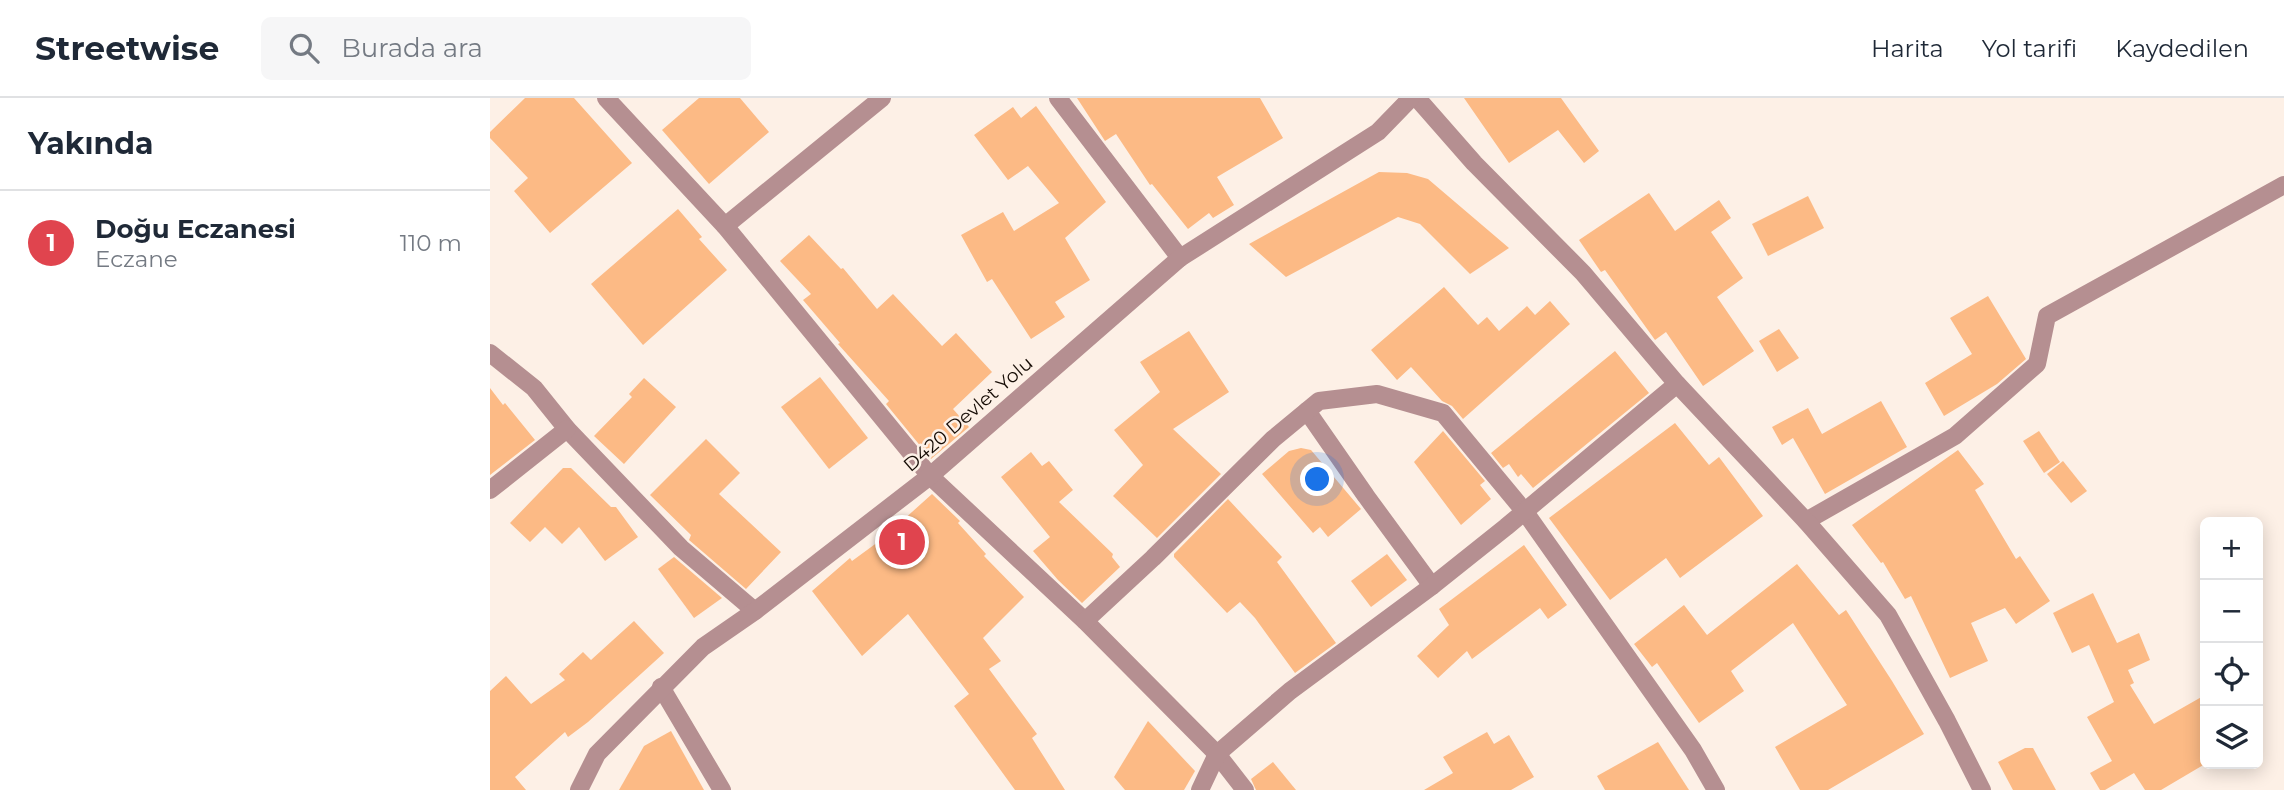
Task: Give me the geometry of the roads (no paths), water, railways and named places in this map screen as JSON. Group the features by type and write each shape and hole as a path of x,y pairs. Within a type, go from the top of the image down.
{"street":[{"path":"606,98 725,226 930,476 1085,621 1217,754 1245,790"},
{"path":"725,226 883,98"},
{"path":"1058,98 1180,258"},
{"name":"D420 Devlet Yolu","path":"579,790 597,754 704,646 755,611 930,476 1180,258 1378,132 1411,98"},
{"path":"1417,98 1474,163 1583,273 1677,384 1806,521 1888,615 1982,790"},
{"path":"1806,521 1955,436 2037,364 2048,316 2284,185"},
{"path":"490,353 534,388 567,429 681,548 755,611"},
{"path":"1200,790 1217,754 1290,691 1432,586 1677,384"},
{"path":"1085,621 1273,439 1319,401 1377,394 1443,413 1525,512 1693,750 1716,790"},
{"path":"1307,411 1432,586"},
{"path":"490,490 567,429"},
{"path":"661,687 722,790"}],"place":[{"name":"Doğu Eczanesi","path":"902,542"}]}
